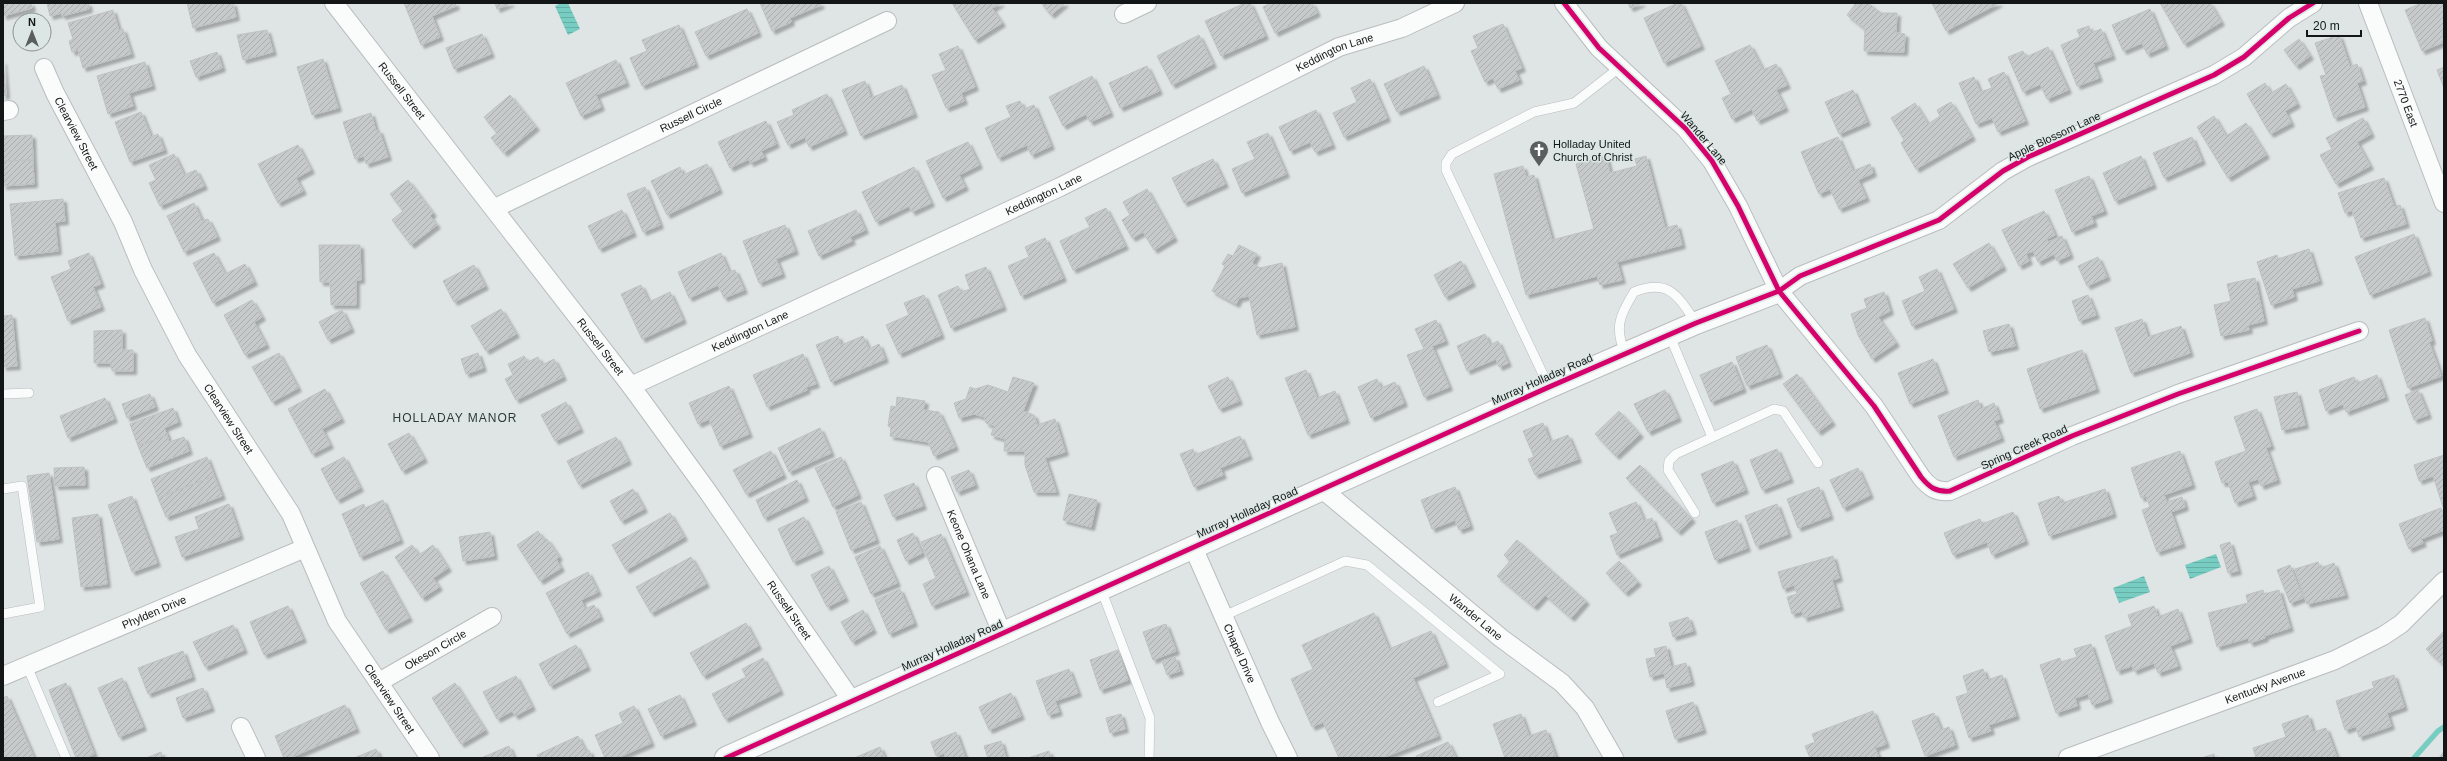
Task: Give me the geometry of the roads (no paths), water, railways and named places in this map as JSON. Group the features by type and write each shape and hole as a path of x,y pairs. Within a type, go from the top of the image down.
{"street":[{"path":"1124,14 1147,3"},
{"name":"Keddington Lane","path":"631,386 1060,187 1339,47 1402,28 1455,3"},
{"name":"Wander Lane","path":"1564,3 1584,32 1619,68 1686,129 1712,161 1738,206 1779,291"},
{"name":"Apple Blossom Lane","path":"1779,291 1800,276 1939,220 2003,172 2028,157 2214,75 2244,57 2289,18 2313,3"},
{"name":"2770 East","path":"2368,3 2439,173 2444,202"},
{"name":"Russell Street","path":"336,4 631,386 708,492 852,702"},
{"name":"Russell Circle","path":"494,208 888,21"},
{"name":"Clearview Street","path":"44,68 55,93 123,222 143,270 187,356 282,498 291,514 337,621 430,758"},
{"name":"Murray Holladay Road","path":"726,758 1625,353 1696,323 1779,291"},
{"name":"Spring Creek Road","path":"1779,291 1874,406 1921,477 1930,488 1940,492 1950,491 2072,436 2178,394 2359,331"},
{"name":"Keone Ohana Lane","path":"936,476 1002,633"},
{"name":"Wander Lane","path":"1322,489 1501,638 1562,683 1584,708 1614,758"},
{"name":"Chapel Drive","path":"1193,547 1270,722 1288,758"},
{"name":"Phylden Drive","path":"3,676 305,548"},
{"name":"Kentucky Avenue","path":"2068,758 2309,670 2347,654 2383,636 2401,624 2444,581"},
{"name":"Okeson Circle","path":"379,682 492,617"},
{"path":"241,727 256,758"}],"lane":[{"path":"1549,387 1446,170 1446,163 1452,154 1534,112 1574,103 1619,68"},
{"path":"1625,353 1619,340 1618,325 1634,292 1648,287 1665,288 1677,295 1696,323"},
{"path":"1669,334 1712,437"},
{"path":"3,394 28,393"},
{"path":"1695,513 1668,470 1668,466 1676,454 1774,409 1781,409 1818,463"},
{"path":"3,489 22,486 40,607 3,614"},
{"path":"1224,616 1345,561 1367,565 1500,674 1438,702"},
{"path":"1101,589 1148,712 1151,738 1149,758"},
{"path":"27,666 66,758"}],"waterway":[{"path":"2414,758 2438,731 2444,727"}],"place":[{"name":"Holladay United Church of Christ","path":"1539,167"}],"district":[{"name":"HOLLADAY MANOR","path":"455,418"}]}
